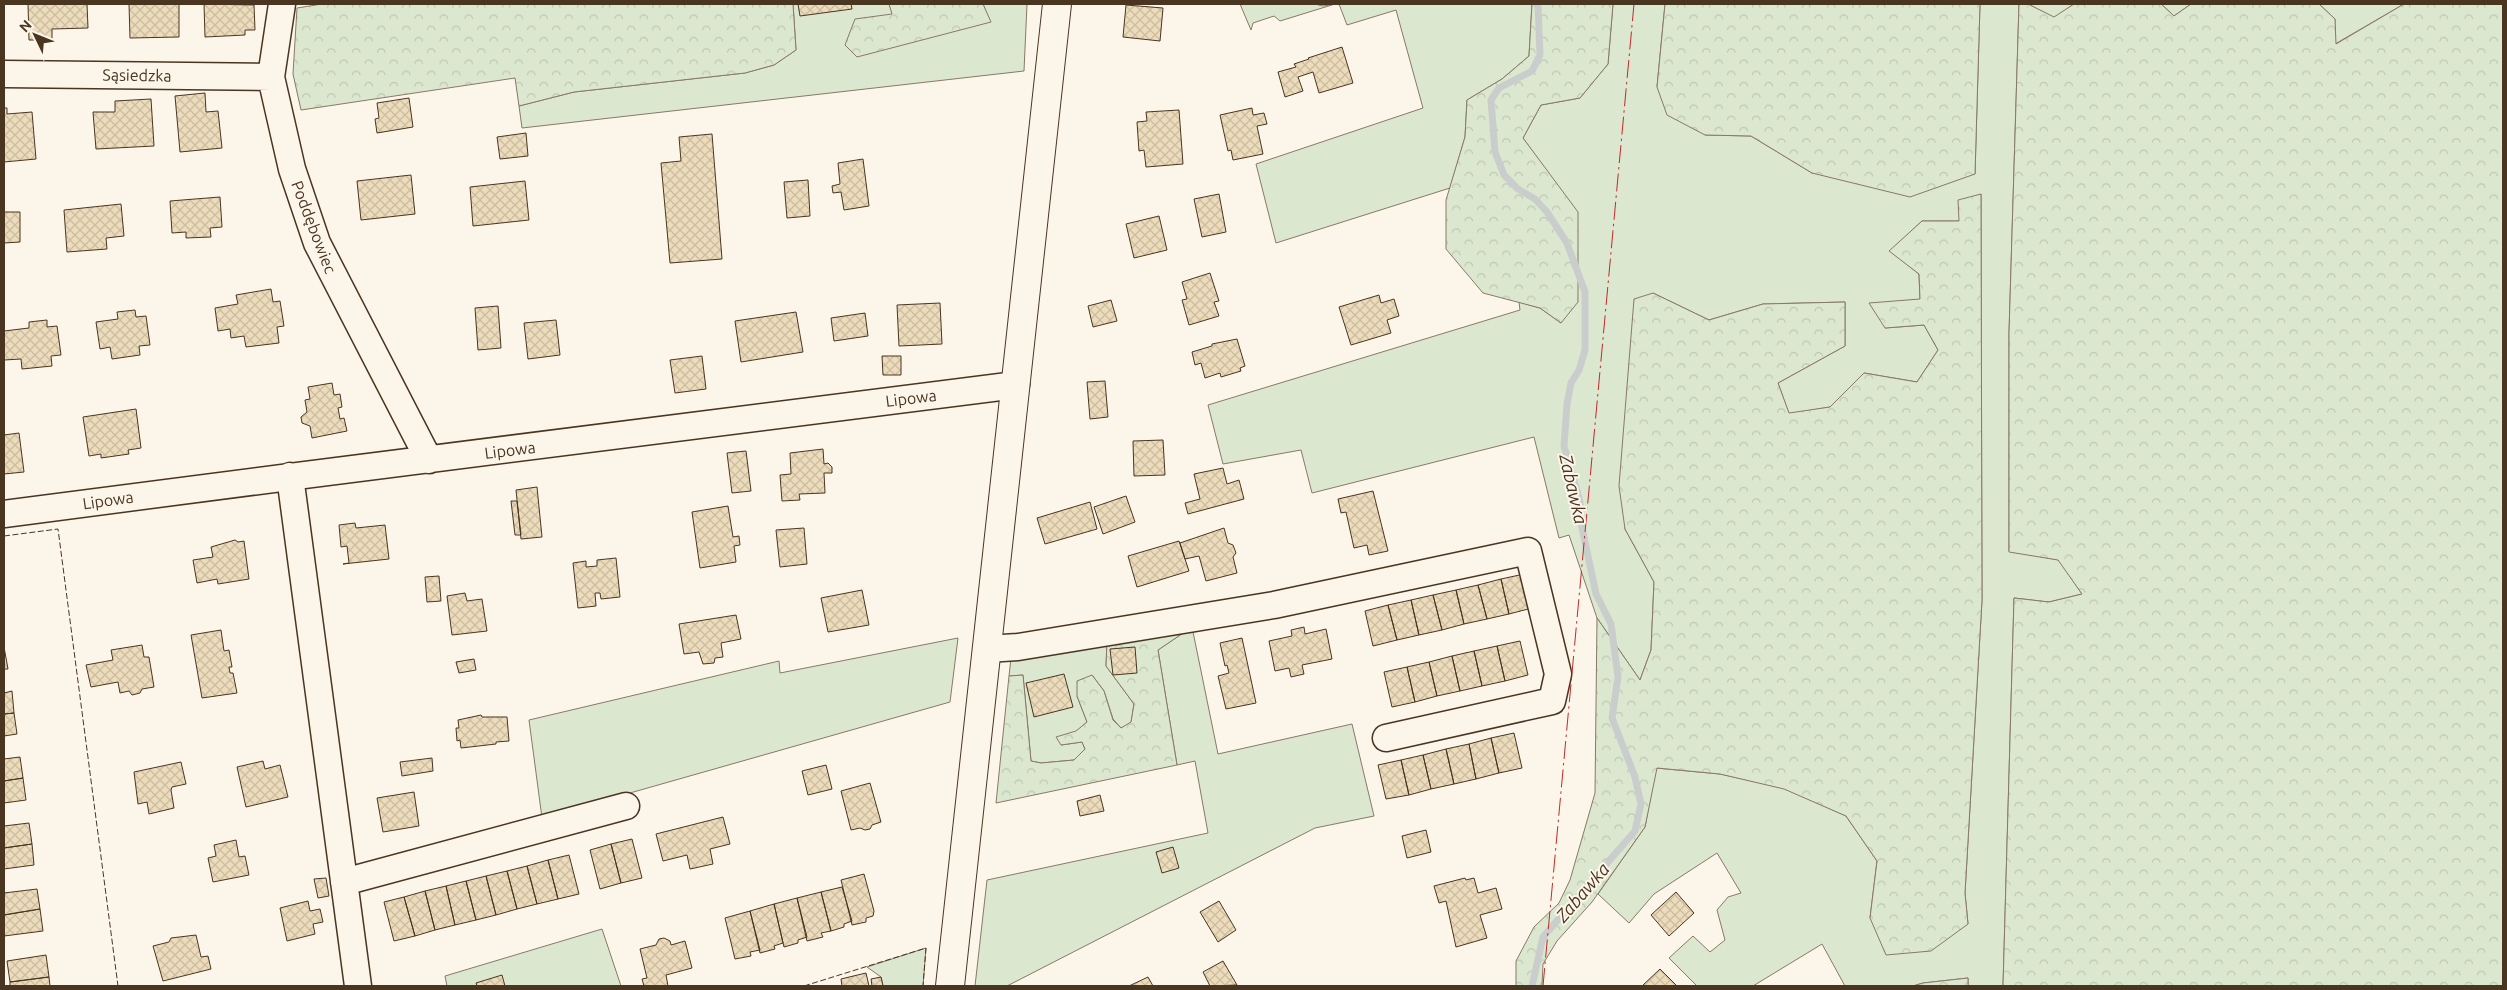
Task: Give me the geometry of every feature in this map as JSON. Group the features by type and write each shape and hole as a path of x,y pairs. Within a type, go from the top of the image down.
{"main road":[{"path":"950,986 1057,4"}],"street":[{"name":"Poddębowiec","path":"282,4 271,77 292,169 317,243 429,460"},
{"name":"Sąsiedzka","path":"4,74 271,77"},
{"name":"Lipowa","path":"4,514 290,476 1016,385"},
{"path":"290,476 358,986"},
{"path":"987,649 1018,647 1274,605 1528,551 1558,674 1552,701 1386,738"},
{"path":"344,882 626,806"}],"green space":[{"path":"322,4 793,4 796,50 774,65 745,73 574,92 519,106 515,78 301,110 293,74 297,8"},
{"path":"793,4 889,4 893,14 990,22 983,4 1027,4 1024,71 522,128 519,106 574,92 745,73 774,65 796,50"},
{"path":"889,4 983,4 991,22 857,57 845,45 855,19 892,14"},
{"path":"1240,4 1315,4 1323,6 1335,4 1280,21 1274,16 1253,23 1251,30"},
{"path":"1339,4 1532,4 1529,56 1502,79 1467,100 1465,137 1450,188 1276,243 1256,164 1423,108 1396,10 1347,25"},
{"path":"1532,4 1613,4 1608,64 1580,98 1541,105 1523,138 1578,212 1578,302 1561,323 1540,308 1483,293 1446,249 1446,200 1465,137 1467,100 1502,79 1529,56"},
{"path":"1613,4 1665,4 1657,87 1705,135 1751,136 1812,173 1975,174 1980,4 2019,4 2009,333 2009,551 2059,560 2082,594 2049,602 2014,598 2003,986 1968,986 1968,978 1923,983 1913,986 1845,986 1822,944 1753,986 1697,986 1669,958 1693,936 1710,952 1725,940 1717,910 1728,897 1741,893 1717,853 1654,894 1629,923 1598,894 1645,827 1656,768 1720,774 1784,788 1846,816 1877,861 1870,918 1968,924 1965,893 1982,600 1981,194 1959,221 1922,221 1890,251 1919,274 1920,299 1885,328 1924,325 1938,350 1917,382 1864,373 1830,407 1789,414 1778,383 1845,346 1845,302 1763,304 1709,320 1653,293 1625,529 1654,582 1651,650 1640,680 1597,618 1569,535 1559,538 1534,437 1312,493 1301,450 1223,464 1208,405 1520,310 1519,302 1540,308 1561,323 1546,170 1523,138 1541,105 1580,98 1608,64"},
{"path":"1665,4 1980,4 1975,174 1910,197 1812,173 1751,136 1705,135 1667,115 1657,87"},
{"path":"2019,4 2028,4 2054,17 2074,4 2161,4 2174,16 2191,4 2319,4 2335,19 2336,44 2404,4 2503,4 2503,986 2003,986 2014,598 2049,602 2082,594 2058,560 2009,552 2009,333"},
{"path":"2028,4 2074,4 2054,18"},
{"path":"2161,4 2191,4 2174,16"},
{"path":"2319,4 2404,4 2335,44 2335,19"},
{"path":"1981,194 1982,600 1965,893 1968,924 1931,951 1886,955 1870,918 1877,861 1846,816 1784,789 1720,774 1657,768 1645,827 1592,902 1557,941 1543,964 1542,986 1516,986 1516,961 1534,927 1559,903 1570,880 1595,793 1597,618 1640,680 1651,650 1654,582 1625,529 1619,486 1634,299 1653,293 1709,320 1763,304 1845,302 1845,346 1778,383 1789,413 1830,407 1864,373 1917,382 1938,350 1924,325 1885,328 1869,303 1920,299 1919,274 1889,251 1922,221 1959,221 1958,200"},
{"path":"1192,627 1218,754 1352,724 1374,816 1315,828 1007,986 975,986 987,880 1208,833 1195,761 1177,765 1158,650"},
{"path":"1192,627 1158,650 1177,765 996,803 1009,676 1023,675 1031,761 1041,763 1074,760 1085,749 1082,742 1061,745 1056,737 1076,731 1087,722 1077,696 1077,681 1092,675 1104,691 1113,720 1121,728 1131,722 1134,704 1106,666 1107,641"},
{"path":"958,638 950,702 542,818 529,720 779,661 780,673"},
{"path":"1107,641 1106,666 1134,704 1131,723 1121,728 1113,719 1104,691 1092,675 1077,696 1087,722 1061,745 1082,742 1085,749 1074,760 1041,763 1031,761 1023,675 1009,676 1011,658"},
{"path":"602,929 621,986 447,986 445,976"},
{"path":"926,948 923,986 883,986 881,977 867,967"},
{"path":"1968,978 1968,986 1913,986 1923,983"}],"building":[{"path":"28,4 87,4 88,28 52,29 52,40 29,40"},
{"path":"129,4 179,4 179,37 130,38"},
{"path":"204,4 254,5 255,30 245,30 245,35 205,37"},
{"path":"798,4 851,4 852,9 800,16"},
{"path":"1126,5 1163,8 1160,41 1123,37"},
{"path":"1342,47 1353,83 1319,93 1313,72 1298,77 1303,91 1285,97 1278,72 1296,67 1294,64 1308,58"},
{"path":"205,93 206,112 218,111 222,148 180,152 175,96"},
{"path":"409,98 413,127 377,133 375,119 379,118 377,103"},
{"path":"151,99 154,146 96,149 93,112 115,112 115,101"},
{"path":"4,108 7,108 7,114 32,112 36,159 4,162"},
{"path":"1252,108 1253,115 1264,113 1267,124 1257,126 1263,154 1233,160 1231,150 1228,151 1220,115"},
{"path":"1179,110 1183,164 1146,167 1144,150 1139,151 1137,122 1147,121 1146,112"},
{"path":"526,133 528,156 500,159 497,137"},
{"path":"712,134 722,259 670,263 661,163 681,161 679,137"},
{"path":"863,159 869,206 844,210 841,192 833,193 832,186 840,184 838,163"},
{"path":"411,175 415,214 361,220 357,181"},
{"path":"808,180 810,216 787,218 784,182"},
{"path":"525,181 529,220 473,226 470,187"},
{"path":"1219,194 1226,232 1202,237 1194,199"},
{"path":"220,197 222,227 210,228 211,237 186,238 186,232 172,233 170,201"},
{"path":"121,204 124,236 106,238 107,249 67,252 64,210"},
{"path":"4,212 20,212 20,242 4,243"},
{"path":"1159,216 1167,250 1134,258 1126,224"},
{"path":"1210,273 1219,301 1214,302 1219,316 1189,325 1182,300 1187,299 1182,282"},
{"path":"271,289 273,302 280,301 284,326 277,327 279,343 246,347 244,336 231,338 230,329 218,331 215,308 238,304 236,295"},
{"path":"1379,295 1381,303 1394,299 1399,316 1387,320 1391,333 1351,345 1339,307"},
{"path":"1111,300 1117,321 1093,327 1088,306"},
{"path":"940,303 942,344 899,346 897,305"},
{"path":"498,306 501,348 478,350 475,308"},
{"path":"135,310 136,317 146,316 150,345 139,346 140,355 112,359 110,347 100,349 96,322 118,319 117,312"},
{"path":"796,312 803,352 741,362 735,321"},
{"path":"865,313 868,336 834,341 831,318"},
{"path":"47,320 47,327 57,326 61,355 51,356 52,366 22,369 21,359 4,360 4,331 29,328 29,322"},
{"path":"556,320 560,355 528,359 524,323"},
{"path":"1237,339 1245,366 1240,368 1241,371 1221,377 1220,373 1205,378 1201,363 1195,365 1192,352 1212,346 1212,344"},
{"path":"702,356 706,389 675,393 670,360"},
{"path":"882,356 901,356 901,375 883,375"},
{"path":"1105,381 1108,417 1090,419 1087,382"},
{"path":"332,383 334,395 340,394 342,407 338,408 340,419 344,418 347,431 312,438 310,426 302,423 301,417 307,412 305,400 310,399 308,387"},
{"path":"136,409 141,448 128,450 129,454 101,458 101,454 89,456 83,417"},
{"path":"19,433 24,472 4,474 4,435"},
{"path":"1163,440 1165,475 1134,476 1133,441"},
{"path":"823,449 824,464 828,463 832,467 832,473 824,473 825,493 799,494 800,500 782,501 780,475 791,474 790,453"},
{"path":"746,451 751,491 732,493 727,453"},
{"path":"1223,468 1227,484 1239,480 1244,499 1188,514 1185,503 1200,499 1194,474"},
{"path":"537,487 542,537 521,539 516,490"},
{"path":"1373,491 1388,551 1369,555 1367,545 1354,548 1346,512 1341,513 1338,499"},
{"path":"1126,496 1135,522 1103,534 1094,507"},
{"path":"511,501 517,501 521,535 515,535"},
{"path":"1090,502 1097,529 1045,544 1037,518"},
{"path":"728,506 733,537 739,536 740,545 734,546 736,562 700,568 692,512"},
{"path":"355,523 356,528 385,525 389,559 343,564 349,563 347,546 341,547 339,525"},
{"path":"804,528 807,564 780,567 776,530"},
{"path":"1224,528 1228,543 1233,545 1236,553 1233,557 1237,573 1206,581 1199,556 1185,559 1180,543"},
{"path":"235,540 238,542 244,541 249,579 218,584 217,579 197,583 193,560 213,557 211,547"},
{"path":"1179,541 1189,571 1137,587 1128,556"},
{"path":"616,558 620,597 601,599 600,593 595,593 596,606 578,608 573,563 586,561 586,567 597,566 597,560"},
{"path":"1524,574 1532,608 1509,614 1501,579"},
{"path":"439,576 441,601 427,602 425,577"},
{"path":"1501,579 1509,614 1487,619 1478,585"},
{"path":"1478,585 1487,619 1464,624 1456,590"},
{"path":"862,590 869,625 828,632 821,598"},
{"path":"1456,590 1464,624 1442,630 1433,595"},
{"path":"465,593 467,601 482,599 487,631 452,635 447,596"},
{"path":"1433,595 1442,630 1419,635 1411,600"},
{"path":"1411,600 1419,635 1397,640 1388,605"},
{"path":"1388,605 1397,640 1373,646 1365,611"},
{"path":"736,615 741,639 721,643 723,657 715,658 714,663 703,664 699,652 684,654 679,624"},
{"path":"1304,627 1305,634 1326,629 1332,659 1302,665 1304,674 1291,677 1289,668 1275,671 1269,641 1292,636 1291,630"},
{"path":"221,630 224,651 229,650 232,667 229,667 230,673 233,673 237,693 202,698 191,635"},
{"path":"1242,638 1256,703 1226,709 1218,676 1229,673 1227,665 1225,666 1220,643"},
{"path":"1520,641 1528,675 1505,681 1497,646"},
{"path":"142,645 144,657 149,657 154,687 142,689 140,693 132,695 129,691 120,693 118,682 91,687 86,665 113,660 111,650"},
{"path":"1497,646 1505,681 1482,686 1474,651"},
{"path":"4,647 8,669 4,669"},
{"path":"1135,647 1137,673 1113,675 1110,649"},
{"path":"1474,651 1482,686 1460,691 1452,656"},
{"path":"1452,656 1460,691 1437,696 1429,662"},
{"path":"474,659 476,670 459,673 456,662"},
{"path":"1429,662 1437,696 1415,702 1407,667"},
{"path":"1407,667 1415,702 1392,707 1384,672"},
{"path":"1064,674 1073,707 1034,717 1026,683"},
{"path":"12,691 14,713 4,714 4,693"},
{"path":"14,713 17,734 4,736 4,714"},
{"path":"481,715 482,717 507,717 509,741 461,748 460,740 457,741 456,728 459,728 458,720"},
{"path":"1514,733 1522,768 1499,773 1491,738"},
{"path":"1491,738 1499,773 1476,779 1469,744"},
{"path":"1469,744 1476,779 1454,784 1446,749"},
{"path":"1446,749 1454,784 1431,789 1423,755"},
{"path":"1423,755 1431,789 1409,795 1401,760"},
{"path":"20,757 23,778 4,781 4,759"},
{"path":"432,758 433,771 402,776 400,762"},
{"path":"1401,760 1409,795 1386,799 1378,765"},
{"path":"263,761 265,769 280,765 288,797 246,807 237,767"},
{"path":"181,762 186,784 172,787 174,808 149,814 147,802 138,804 134,772"},
{"path":"826,765 832,789 808,795 802,771"},
{"path":"23,778 26,800 4,803 4,781"},
{"path":"870,783 881,822 872,825 870,829 860,828 851,830 841,791"},
{"path":"414,792 419,826 383,832 377,798"},
{"path":"1100,795 1104,811 1080,816 1077,801"},
{"path":"723,817 730,844 710,849 713,864 690,869 687,855 663,861 656,834"},
{"path":"29,823 32,844 4,848 4,826"},
{"path":"1426,830 1431,852 1407,858 1402,836"},
{"path":"632,839 642,878 621,883 611,844"},
{"path":"236,840 239,857 245,856 249,875 213,882 208,858 216,856 214,845"},
{"path":"32,844 34,865 4,869 4,848"},
{"path":"611,844 621,883 600,889 590,850"},
{"path":"1173,847 1179,868 1162,873 1156,852"},
{"path":"569,855 579,894 558,899 548,860"},
{"path":"548,860 558,899 537,904 527,866"},
{"path":"527,866 537,904 517,909 507,871"},
{"path":"507,871 517,909 496,915 486,876"},
{"path":"864,874 874,911 873,916 866,918 866,922 852,925 841,880"},
{"path":"486,876 496,915 476,920 466,881"},
{"path":"326,878 329,896 318,898 314,879"},
{"path":"1465,878 1466,880 1474,878 1478,893 1496,888 1502,909 1480,915 1487,938 1456,947 1446,901 1439,903 1434,886"},
{"path":"466,881 476,920 455,925 446,886"},
{"path":"446,886 455,925 435,930 425,891"},
{"path":"842,887 852,921 844,924 844,927 831,931 821,892"},
{"path":"37,889 40,909 4,915 4,893"},
{"path":"425,891 435,930 415,936 404,897"},
{"path":"821,892 831,931 821,933 823,937 807,941 797,898"},
{"path":"1676,892 1694,913 1669,936 1651,915"},
{"path":"404,897 415,936 394,941 384,902"},
{"path":"797,898 807,937 798,940 798,943 784,947 774,904"},
{"path":"308,901 310,911 320,909 323,922 313,924 315,934 287,941 280,908"},
{"path":"1219,901 1236,930 1218,942 1200,912"},
{"path":"774,904 783,943 774,946 775,949 760,953 750,911"},
{"path":"40,909 43,931 4,936 4,915"},
{"path":"750,911 760,950 750,952 751,956 735,959 725,918"},
{"path":"196,935 201,957 208,956 211,969 163,981 153,946 169,942 171,938"},
{"path":"664,938 670,941 671,945 685,941 692,968 666,975 668,986 644,986 642,979 647,978 640,949 656,945 659,939"},
{"path":"46,955 49,977 10,982 7,961"},
{"path":"1223,961 1237,985 1210,986 1203,972"},
{"path":"1660,969 1677,986 1642,986"},
{"path":"866,973 869,986 842,986 841,979"},
{"path":"502,975 505,986 477,986 476,983"},
{"path":"49,977 50,986 10,986 10,982"},
{"path":"881,977 883,986 872,986 871,979"},
{"path":"1148,977 1153,986 1129,986"}],"waterway":[{"name":"Zabawka","path":"1532,986 1543,937 1635,831 1641,804 1635,777 1612,718 1618,677 1611,624 1596,594 1581,523 1580,502 1564,446 1567,404 1571,383 1579,370 1585,350 1585,292 1567,243 1547,212 1535,199 1518,189 1504,175 1495,152 1491,100 1499,88 1532,71 1540,55 1538,4"}],"fence":[{"path":"4,536 58,529 118,986"},
{"path":"804,986 926,948 923,986"}],"power":[{"path":"1543,986 1634,4"}]}
